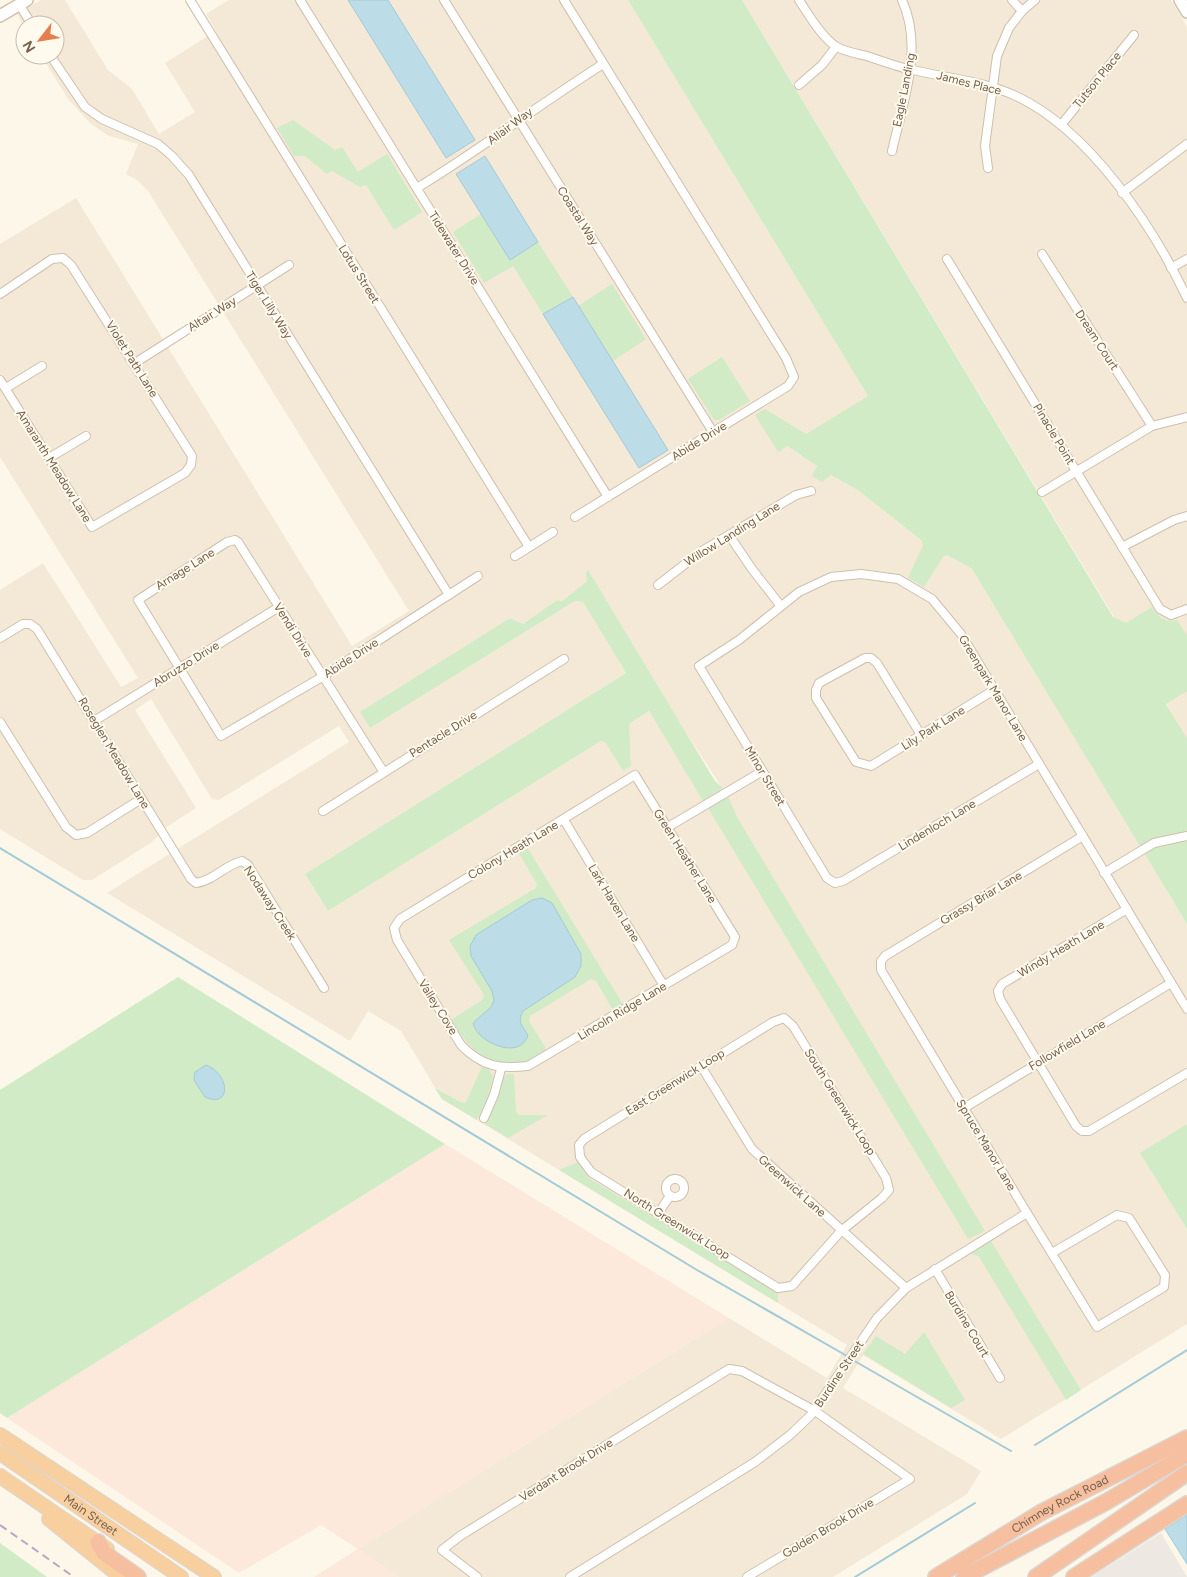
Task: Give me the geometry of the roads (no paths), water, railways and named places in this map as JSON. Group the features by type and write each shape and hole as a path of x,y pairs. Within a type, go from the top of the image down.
{"highway":[{"path":"0,1435 214,1577"},
{"name":"Chimney Rock Road","path":"936,1577 1042,1512 1187,1438"},
{"name":"Main Street","path":"0,1453 181,1577"},
{"path":"964,1577 1106,1502 1187,1454"},
{"path":"1036,1577 1187,1473"},
{"path":"0,1477 120,1577"},
{"name":"Main Street","path":"0,1477 149,1577"},
{"path":"1074,1577 1187,1504"},
{"path":"98,1542 104,1553 138,1577"}],"main road":[{"path":"1180,0 1187,12"},
{"path":"0,16 23,2"}],"street":[{"name":"Lotus Street","path":"190,0 528,547"},
{"name":"Tidewater Drive","path":"300,0 608,497"},
{"name":"Coastal Way","path":"444,0 713,432"},
{"path":"564,0 603,64"},
{"path":"799,0 813,21 836,47 822,65 799,86"},
{"name":"Eagle Landing","path":"892,150 910,70 912,32 902,0"},
{"path":"1012,0 1022,11"},
{"path":"988,168 985,146 992,86 1002,43 1008,28 1022,11 1035,0"},
{"path":"23,2 28,15"},
{"name":"Tutson Place","path":"1061,125 1134,35"},
{"name":"James Place","path":"836,47 910,70 992,86 1017,97 1061,125 1081,142 1122,193 1171,268 1187,298"},
{"name":"Allair Way","path":"417,188 470,156 557,93 603,64"},
{"name":"Abide Drive","path":"575,517 788,386 794,376 786,358 603,64"},
{"name":"Tiger Lilly Way","path":"56,65 77,98 94,114 111,124 150,139 176,160 189,175 449,595"},
{"path":"1122,193 1187,144"},
{"name":"Dream Court","path":"1042,254 1152,426"},
{"name":"Violet Path Lane","path":"0,294 52,259 63,258 71,265 135,363 192,456 191,464 185,473 92,528"},
{"name":"Pinacle Point","path":"947,259 1160,609 1171,616 1187,609"},
{"path":"1171,268 1187,259"},
{"name":"Altair Way","path":"135,363 289,265"},
{"path":"6,388 42,366"},
{"name":"Amaranth Meadow Lane","path":"0,380 92,528"},
{"path":"1042,492 1152,426 1187,417"},
{"path":"49,458 86,436"},
{"name":"Willow Landing Lane","path":"658,586 678,567 729,534 796,495 811,491"},
{"path":"1122,547 1174,520 1187,516"},
{"path":"515,556 553,532"},
{"path":"729,534 752,569 780,605"},
{"name":"Arnage Lane","path":"178,669 138,600 227,542 235,540"},
{"name":"Vendi Drive","path":"235,540 383,771"},
{"name":"Greenpark Manor Lane","path":"699,666 739,640 780,605 799,592 831,577 861,574 898,579 932,599 961,634 1187,1009"},
{"name":"Abide Drive","path":"178,669 221,736 322,677 478,576"},
{"name":"Abruzzo Drive","path":"94,721 278,607"},
{"name":"Roseglen Meadow Lane","path":"0,638 23,624 30,624 37,629 190,879 196,883"},
{"name":"Lily Park Lane","path":"921,735 877,663 871,658 865,658 820,683 816,690 816,698 856,762 871,766 994,690"},
{"name":"Pentacle Drive","path":"323,811 383,771 564,659"},
{"name":"Minor Street","path":"699,666 761,772 827,878 835,883"},
{"path":"0,722 66,827 76,835 87,833 141,799"},
{"name":"Lindenloch Lane","path":"835,883 843,881 1039,764"},
{"path":"668,828 761,772"},
{"name":"Green Heather Lane","path":"636,776 735,937"},
{"name":"Colony Heath Lane","path":"394,928 400,919 636,776"},
{"name":"Lark Haven Lane","path":"564,820 664,986"},
{"name":"Grassy Briar Lane","path":"881,961 884,956 1083,836"},
{"path":"1104,873 1154,844 1187,836"},
{"name":"Nodaway Creek","path":"196,883 203,882 235,863 242,862 248,864 324,988"},
{"name":"Windy Heath Lane","path":"1038,1063 1000,999 998,991 1002,984 1127,909"},
{"name":"Valley Cove","path":"394,928 397,940 461,1045 471,1056 501,1069"},
{"name":"Lincoln Ridge Lane","path":"501,1069 528,1066 732,946 735,937"},
{"name":"Spruce Manor Lane","path":"881,961 881,970 1027,1214 1097,1327 1164,1287 1165,1275 1129,1218 1117,1214 1052,1253"},
{"name":"Followfield Lane","path":"964,1108 1171,983"},
{"name":"East Greenwick Loop","path":"580,1157 579,1145 584,1139 773,1022 784,1018"},
{"name":"South Greenwick Loop","path":"784,1018 793,1026 881,1170 889,1190 882,1198 841,1231"},
{"path":"1038,1063 1076,1126 1082,1130 1089,1131 1187,1073"},
{"name":"Greenwick Lane","path":"701,1066 752,1149 906,1288"},
{"path":"484,1118 494,1095 501,1069"},
{"name":"North Greenwick Loop","path":"580,1157 591,1172 659,1212 778,1288 792,1286 841,1231"},
{"path":"659,1212 670,1196"},
{"name":"Burdine Street","path":"570,1577 755,1462 790,1435 815,1411 877,1318 906,1288 1027,1214"},
{"name":"Burdine Court","path":"935,1269 1000,1378"},
{"name":"Verdant Brook Drive","path":"477,1577 442,1550 460,1536 729,1369 742,1371 815,1411"},
{"name":"Golden Brook Drive","path":"747,1577 910,1479 815,1411"}],"water":[{"path":"348,0 388,0 475,140 446,158"},
{"path":"485,156 538,242 510,260 456,174"},
{"path":"573,297 668,450 639,468 543,314"},
{"path":"542,898 552,903 581,954 581,966 575,977 523,1011 520,1021 528,1035 524,1043 517,1047 509,1048 499,1046 482,1037 473,1023 491,1007 494,1000 492,991 471,956 470,946 476,935 532,900"},
{"path":"206,1065 220,1076 224,1083 225,1089 220,1098 205,1097 194,1080 195,1072"},
{"path":"1187,1515 1187,1564 1165,1529"}],"waterway":[{"path":"0,848 697,1270 847,1356"},
{"path":"1035,1445 1187,1350"},
{"path":"851,1359 1011,1451"},
{"path":"855,1577 975,1503"}],"railway":[{"path":"0,1525 74,1577"}]}
